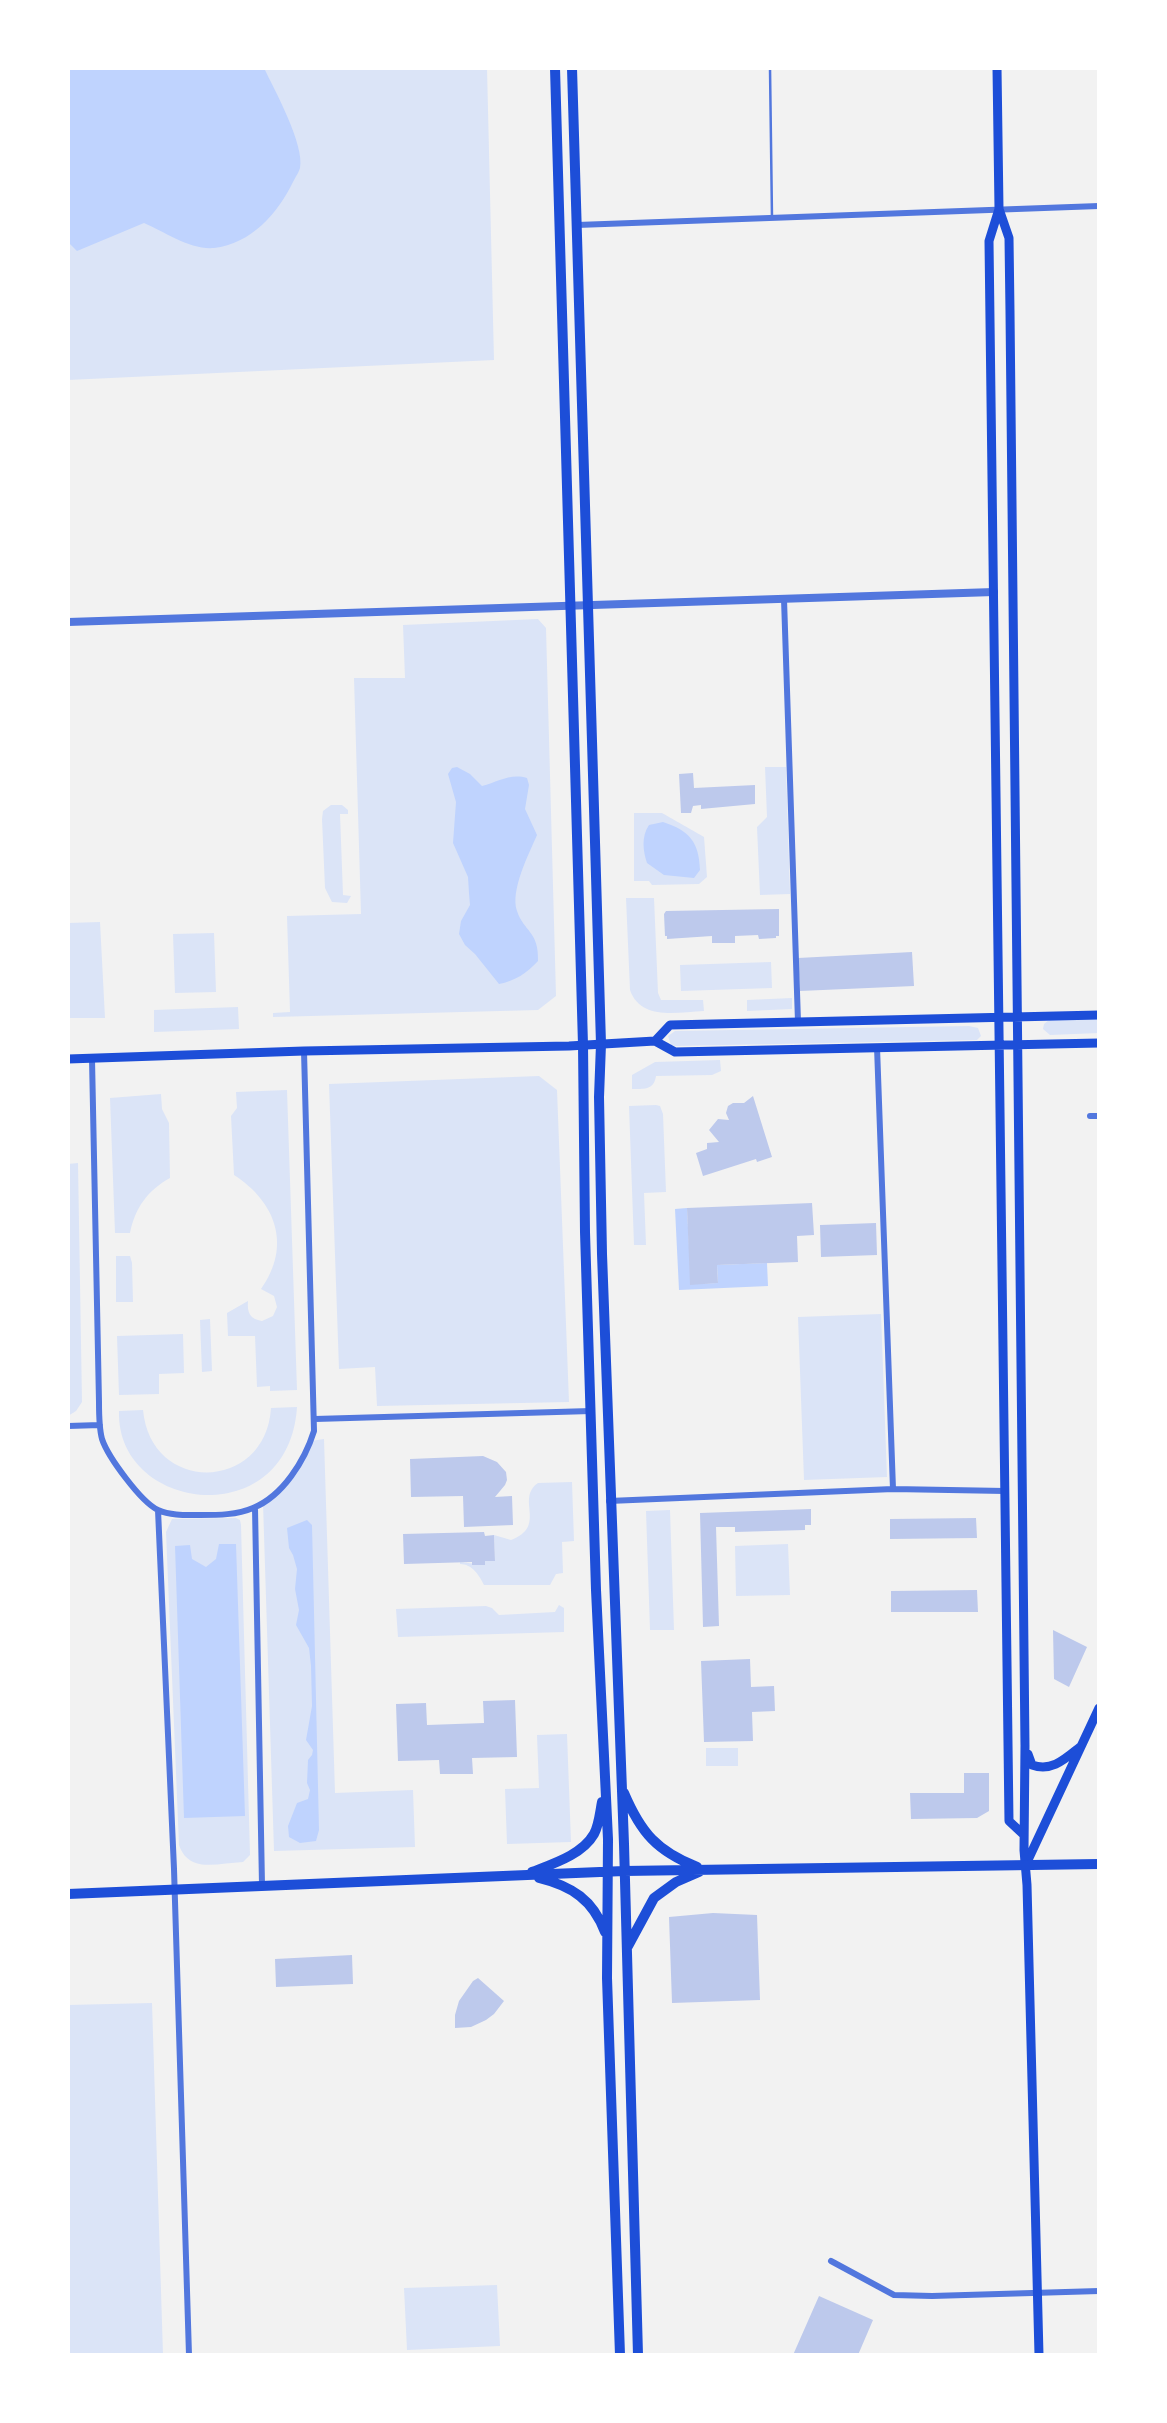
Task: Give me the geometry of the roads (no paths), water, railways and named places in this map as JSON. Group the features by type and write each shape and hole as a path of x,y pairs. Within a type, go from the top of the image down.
{"main road":[{"path":"555,68 591,1411 608,1871 607,1978 620,2355"},
{"path":"572,68 601,1044 601,1228 609,1501 622,1787 638,2355"},
{"path":"997,68 999,209 989,241 1009,1821 1024,1835"},
{"path":"999,209 1009,237 1016,688 1016,1045 1024,1835 1039,2355"},
{"path":"655,1041 670,1025 1099,1015"},
{"path":"68,1059 655,1041 675,1052 1099,1043"},
{"path":"1026,1863 1099,1708"},
{"path":"1025,1745 1029,1761 1039,1767 1057,1764 1081,1746"},
{"path":"525,1875 569,1856 593,1836 605,1787"},
{"path":"622,1787 651,1841 668,1854 704,1870"},
{"path":"68,1894 608,1871 1099,1864"},
{"path":"626,1949 654,1898 676,1882 704,1870"},
{"path":"525,1875 551,1881 580,1894 601,1920 607,1941"}],"street":[{"path":"577,225 1099,206"},
{"path":"68,622 993,592"},
{"path":"784,599 799,1023"},
{"path":"877,1047 893,1489"},
{"path":"92,1059 100,1425 103,1440 111,1458 136,1490 158,1510 181,1515 216,1515 255,1508 268,1500 292,1476 311,1441 315,1419 304,1051"},
{"path":"1090,1116 1099,1116"},
{"path":"315,1419 591,1411"},
{"path":"68,1426 100,1425"},
{"path":"609,1501 893,1489 1005,1491"},
{"path":"255,1508 262,1885"},
{"path":"158,1510 174,1888 189,2355"},
{"path":"831,2261 894,2295 1099,2291"}],"lane":[{"path":"770,68 772,218"}],"water":[{"path":"68,68 264,68 298,146 299,171 280,205 262,225 251,234 227,245 214,248 196,246 144,223 77,251 68,242"},
{"path":"457,767 470,774 482,786 515,777 527,778 529,785 525,809 537,835 521,872 516,902 520,918 536,943 538,961 520,976 499,984 465,945 459,934 461,921 470,905 468,877 453,843 456,802 448,774 452,768"},
{"path":"663,822 680,829 695,845 700,870 694,878 664,875 647,863 644,854 646,830 649,825"},
{"path":"687,1208 691,1284 718,1283 717,1265 767,1263 768,1286 679,1290 675,1209"},
{"path":"307,1520 312,1525 319,1830 316,1841 300,1843 289,1837 288,1826 297,1803 308,1799 310,1790 307,1783 308,1760 313,1750 306,1740 312,1706 311,1666 309,1648 296,1625 299,1610 295,1589 297,1569 289,1548 287,1528"},
{"path":"219,1544 236,1544 245,1816 184,1818 175,1546 190,1545 192,1559 206,1567 216,1559"}]}
